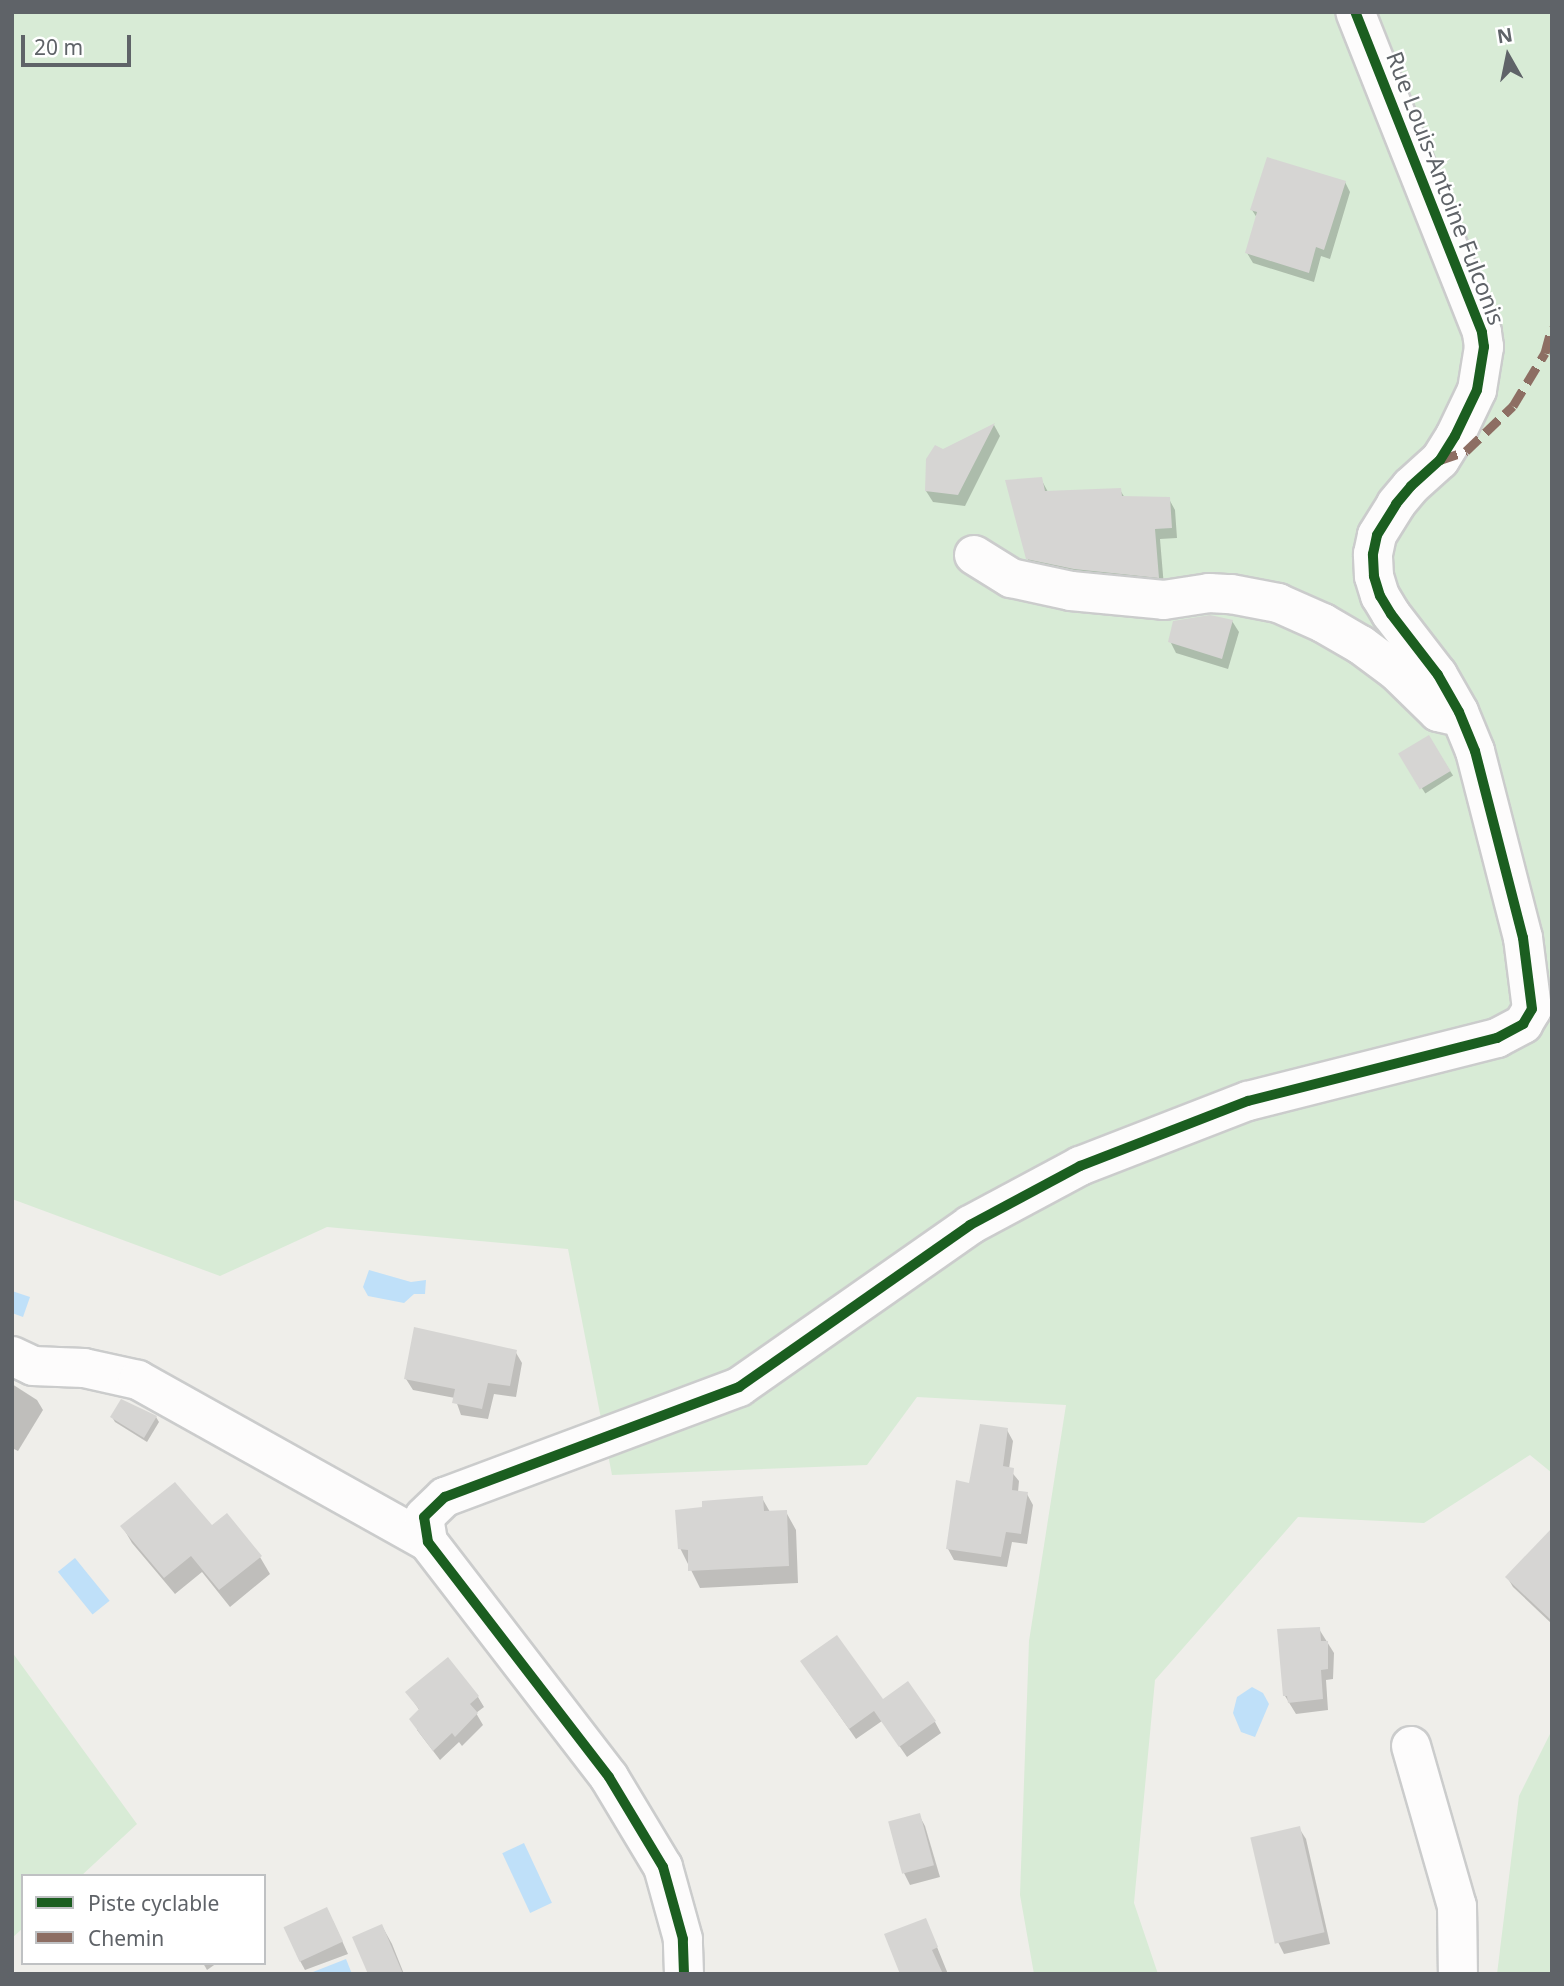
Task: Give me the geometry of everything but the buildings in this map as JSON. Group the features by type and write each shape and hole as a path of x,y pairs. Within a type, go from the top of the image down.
{"street":[{"name":"Rue Louis-Antoine Fulconis","path":"428,1542 424,1517 445,1497 739,1387 970,1225 1080,1166 1248,1101 1497,1038 1522,1024 1532,1009 1523,938 1493,813 1459,712 1438,675 1380,596 1373,554 1386,518 1411,486 1440,460 1469,407 1482,374 1482,332 1355,12"},
{"path":"974,555 1012,578 1071,591 1164,600 1209,593 1231,594 1278,603 1323,623 1361,645 1396,671 1438,712 1446,716 1459,712"},
{"path":"12,1356 33,1366 84,1368 138,1380 428,1542 609,1777 663,1867 682,1939 684,1974"},
{"path":"1411,1746 1457,1906 1458,1974"}],"green space":[{"path":"12,12 1552,12 1552,1473 1530,1455 1424,1523 1298,1517 1155,1680 1134,1903 1158,1974 1034,1974 1020,1895 1029,1641 1066,1405 917,1397 867,1465 612,1475 568,1249 327,1227 220,1276 12,1199"},
{"path":"12,1652 137,1824 83,1874 21,1874 21,1930 12,1938"},
{"path":"1552,1730 1552,1974 1497,1974 1519,1796"}],"water":[{"path":"369,1270 411,1282 426,1280 425,1294 414,1294 404,1303 368,1296 363,1287"},
{"path":"12,1291 30,1297 23,1317 12,1313"},
{"path":"75,1558 110,1601 93,1615 58,1572"},
{"path":"1252,1687 1263,1693 1269,1704 1255,1737 1241,1732 1233,1713 1237,1697"},
{"path":"524,1843 552,1903 530,1913 502,1853"},
{"path":"346,1959 352,1974 313,1972"}],"marked path":[{"path":"1440,460 1466,451 1513,406 1545,353 1552,327"}],"cycle path":[{"path":"684,1974 683,1939 663,1867 609,1777 428,1542 424,1517 445,1497 739,1387 970,1225 1080,1166 1248,1101 1497,1038 1523,1024 1532,1009 1523,938 1475,751 1459,712 1438,675 1391,614 1380,596 1374,576 1373,554 1377,535 1396,504 1411,486 1440,460 1455,436 1477,390 1484,347 1482,332 1355,12"}]}
